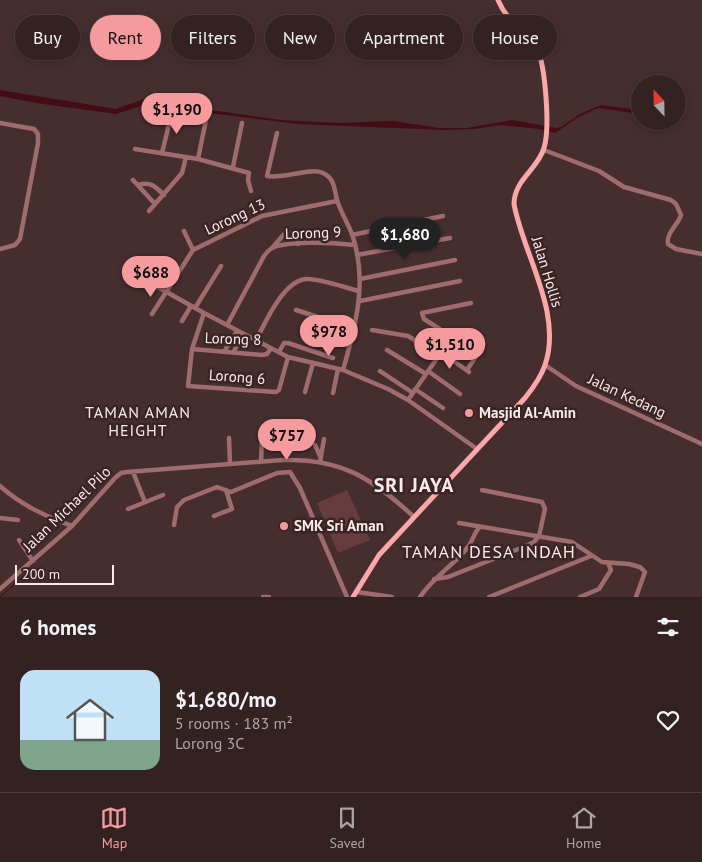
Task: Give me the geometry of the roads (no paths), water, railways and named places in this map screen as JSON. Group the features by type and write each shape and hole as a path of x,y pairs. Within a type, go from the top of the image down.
{"main road":[{"name":"Jalan Hollis","path":"498,0 506,15"},
{"name":"Jalan Hollis","path":"352,597 357,592 379,555 525,398 536,385 546,365 549,340 548,313 514,204 519,184 544,150 547,132 541,60"}],"street":[{"path":"162,153 172,112"},
{"path":"198,159 207,115"},
{"path":"0,123 34,129 38,134 38,143 20,239 14,245 0,248"},
{"path":"233,167 242,123"},
{"path":"277,133 267,176 279,178 313,171 327,175 333,183 337,201 355,245 360,279 360,301 355,329 333,393"},
{"path":"135,148 233,167 249,173 248,180 251,191"},
{"path":"544,150 599,171 624,187 672,200 681,215 667,239 668,244 676,250 702,254"},
{"path":"149,211 182,173 186,157"},
{"path":"133,180 155,204"},
{"path":"138,185 151,184 164,195"},
{"name":"Lorong 13","path":"152,314 193,250 262,216 337,201"},
{"path":"352,235 443,216"},
{"path":"184,231 193,250"},
{"path":"272,248 286,232 291,234 298,244"},
{"path":"357,255 450,238"},
{"name":"Lorong 9","path":"227,325 264,256 272,248 298,244 331,243 355,245"},
{"path":"360,279 455,260"},
{"path":"182,321 221,266"},
{"path":"256,340 280,298 290,287 299,281 312,279 359,291"},
{"path":"148,281 236,331 288,357 341,369 375,383 408,400 477,449"},
{"path":"360,301 460,281"},
{"path":"452,337 424,319 422,313 471,303"},
{"path":"296,310 355,329"},
{"path":"192,350 204,313"},
{"path":"372,330 408,336 448,357 468,371 477,355"},
{"path":"224,352 236,331"},
{"path":"408,400 456,331"},
{"path":"233,353 243,334"},
{"path":"448,357 460,340"},
{"path":"279,352 284,343 288,343 334,358"},
{"name":"Lorong 8","path":"192,350 262,355 267,354 271,348"},
{"name":"Lorong 6","path":"192,350 188,386 276,392 279,390 288,357"},
{"path":"388,350 460,394"},
{"path":"305,392 313,363"},
{"name":"Jalan Kedang","path":"546,365 576,386 702,444"},
{"path":"380,371 443,408"},
{"path":"229,438 230,464"},
{"path":"261,462 262,440"},
{"path":"320,460 324,440"},
{"path":"314,445 320,460"},
{"name":"Jalan Michael Pilo","path":"0,589 72,526 114,478 121,473 230,464 320,460 364,477 392,497 414,517"},
{"path":"174,525 177,507 184,500 220,487 234,491 277,472 286,471 293,474 347,597"},
{"path":"133,472 145,502"},
{"path":"0,486 44,516 72,526"},
{"path":"214,516 232,509 226,490"},
{"path":"434,579 448,577 526,546 534,542 539,536 545,509 542,502 482,490"},
{"path":"0,496 5,491"},
{"path":"128,509 163,495"},
{"path":"0,518 18,520"},
{"path":"460,523 572,542 602,562 608,564 619,562 644,569 645,572 636,597"},
{"path":"420,597 434,579 466,549 480,526"},
{"path":"19,540 33,561"},
{"path":"489,597 591,556"},
{"path":"580,597 602,587 611,570 608,564"},
{"path":"595,597 596,591"},
{"path":"357,592 392,597"},
{"path":"263,597 269,597"}],"waterway":[{"path":"0,597 31,570"}],"place":[{"name":"Masjid Al-Amin","path":"469,413"},
{"name":"SMK Sri Aman","path":"284,526"}],"district":[{"name":"TAMAN AMAN HEIGHT","path":"138,421"},
{"name":"SRI JAYA","path":"414,485"},
{"name":"TAMAN DESA INDAH","path":"489,552"}]}
